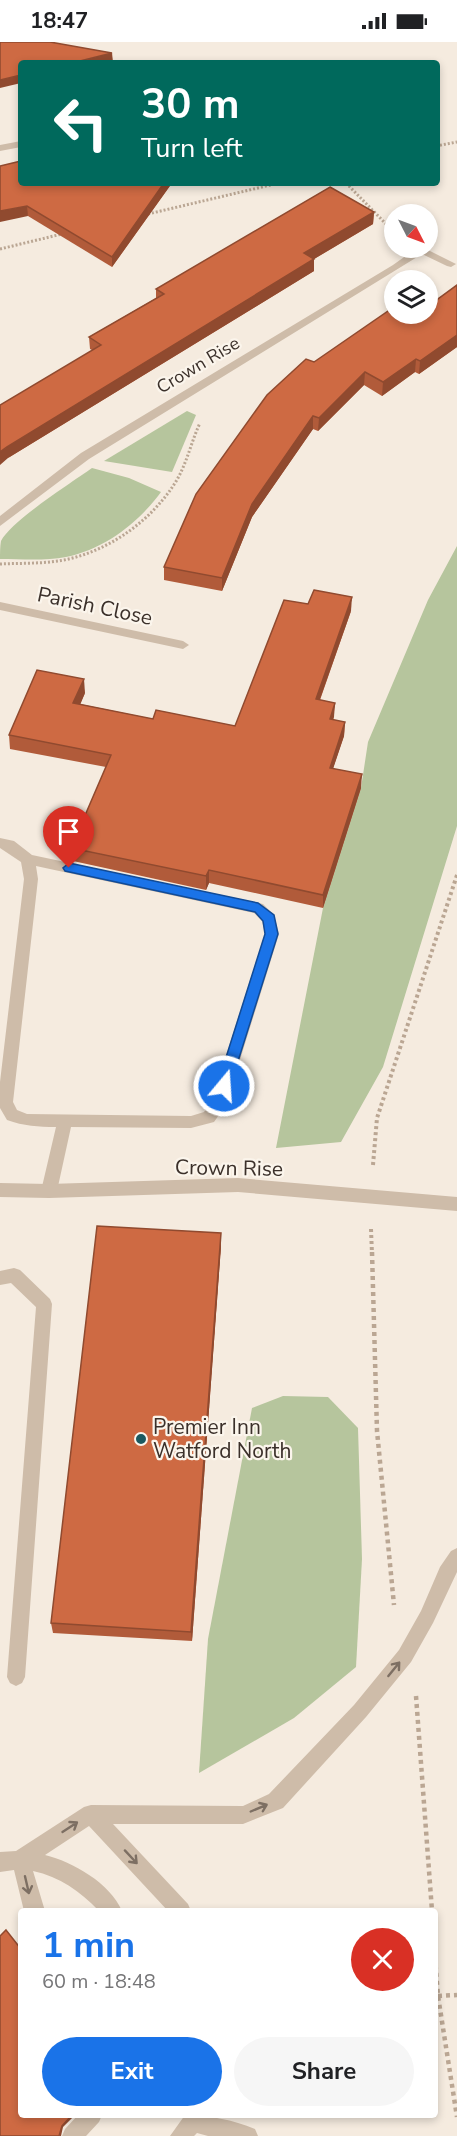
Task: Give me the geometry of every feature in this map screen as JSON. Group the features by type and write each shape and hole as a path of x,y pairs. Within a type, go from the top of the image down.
{"street":[{"path":"0,148 18,145"},
{"name":"Crown Rise","path":"0,522 85,456 387,273 407,258"},
{"name":"Crown Rise","path":"438,258 451,264"},
{"name":"Parish Close","path":"0,606 183,645"},
{"path":"0,843 9,845 28,859 258,908 269,919 272,934 218,1105 209,1117 191,1122 27,1120 12,1115 5,1103 31,879 28,859"},
{"path":"49,1191 65,1120"},
{"name":"Crown Rise","path":"0,1190 49,1191 238,1185 457,1204"},
{"path":"0,1278 14,1275 44,1304 16,1677"},
{"path":"21,1859 91,1814 243,1815 276,1801 360,1711 405,1656 427,1617 446,1573 457,1557"},
{"path":"91,1814 179,1908"},
{"path":"21,1859 32,1908"},
{"path":"0,1862 21,1859 63,1868 98,1894 110,1908"},
{"path":"72,2136 89,2118"},
{"path":"189,2124 248,2136"}],"path":[{"path":"440,145 457,142"},
{"path":"140,216 266,186"},
{"path":"349,186 384,222"},
{"path":"0,249 70,232"},
{"path":"0,564 62,561 79,557 129,532 144,519 175,483 204,416"},
{"path":"432,1908 418,1701 395,1623 377,1431 370,1198 377,1118 457,875"},
{"path":"457,1995 438,1996 457,2117"}],"green space":[{"path":"187,411 196,415 172,472 104,461"},
{"path":"92,468 129,478 161,492 131,524 94,548 58,558 0,559 1,541 16,523"},
{"path":"457,546 457,826 383,1067 341,1142 276,1148 323,908 361,788 368,742 428,600"},
{"path":"283,1396 328,1397 358,1428 362,1559 356,1667 294,1718 199,1773 208,1639 252,1408"}],"building":[{"path":"0,42 50,42 112,53 84,60 18,60 18,76 0,80"},
{"path":"18,162 18,186 162,186 112,257 27,206 0,211 0,166"},
{"path":"330,187 374,212 304,253 314,259 0,452 0,405 101,345 89,337 164,294 156,289"},
{"path":"457,285 457,335 420,361 416,359 383,382 365,372 319,418 313,416 252,504 222,578 164,567 196,494 267,395 306,359 314,362 384,314 384,324 438,324 438,299"},
{"path":"314,590 352,597 316,699 335,703 330,719 345,722 330,768 362,774 323,895 209,870 206,876 71,848 111,755 9,735 37,670 84,679 73,703 153,719 156,710 235,726 284,600 308,604"},
{"name":"Premier Inn Watford North","path":"97,1226 221,1233 191,1632 51,1623"},
{"path":"6,1930 18,1945 18,2118 69,2118 62,2126 59,2136 0,2136 0,1936"}],"place":[{"name":"Premier Inn Watford North","path":"141,1439"}],"route":[{"path":"69,868 258,908 269,919 272,934 224,1086"}]}
